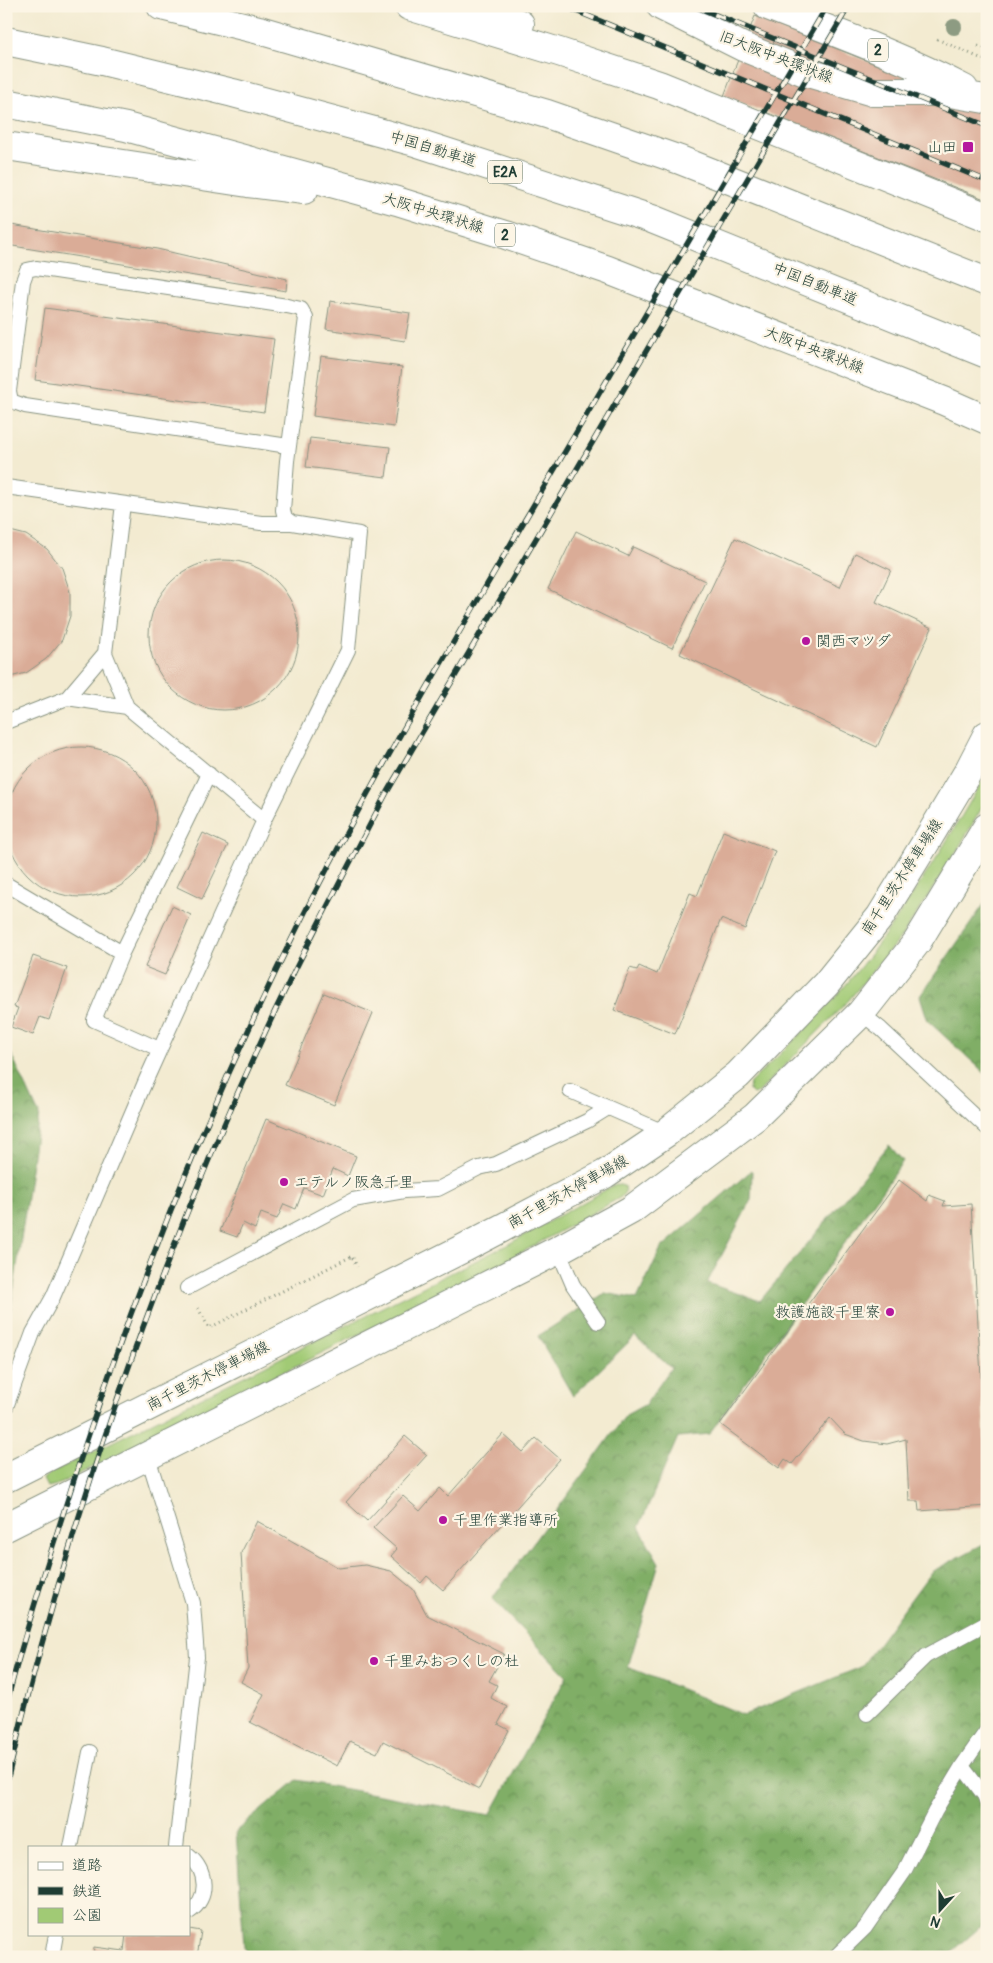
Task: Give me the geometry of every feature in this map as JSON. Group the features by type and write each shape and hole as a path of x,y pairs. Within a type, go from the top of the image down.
{"main road":[{"path":"161,6 259,30 547,114 680,160 987,282"},
{"path":"409,6 542,46 659,85"},
{"path":"480,6 659,85 987,217"},
{"name":"旧大阪中央環状線","path":"661,6 743,47 805,72 873,92 944,92 986,100"},
{"name":"旧大阪中央環状線","path":"768,6 939,75 986,100"},
{"name":"中国自動車道","path":"6,41 102,61 224,91 415,142 652,219 987,354"},
{"name":"大阪中央環状線","path":"6,103 126,127 397,201 506,235 608,270 944,401 987,420"},
{"path":"6,146 248,183 397,201"},
{"name":"南千里茨木停車場線","path":"6,1478 473,1243 605,1174 666,1133 738,1076 832,976 880,917 969,770 987,735"},
{"path":"6,1527 558,1250 631,1210 755,1117 861,1014 917,942 987,827"}],"lane":[{"path":"288,446 25,406 11,401 9,391 23,281 27,270 36,268 301,309 306,318 306,327 288,446 284,510 285,518 292,523"},
{"path":"6,487 261,523 292,523 359,534 348,650 264,820 159,1049 53,1297 33,1333 6,1407"},
{"path":"124,504 105,653 127,707 264,820"},
{"path":"6,722 67,698 105,653"},
{"path":"67,698 127,707"},
{"path":"159,1049 94,1020 122,953 209,774"},
{"path":"6,884 122,953"},
{"path":"861,1014 887,1034 987,1128"},
{"path":"570,1091 666,1133"},
{"path":"187,1288 353,1200 404,1190 438,1189 479,1168 496,1164 587,1121 608,1108"},
{"path":"558,1250 573,1285 598,1322"},
{"path":"148,1457 193,1603 196,1639 197,1657 176,1846"},
{"path":"867,1714 926,1656 987,1623"},
{"path":"835,1957 865,1928 900,1878 962,1766 987,1730"},
{"path":"70,1846 90,1752"},
{"path":"962,1766 984,1795 987,1802"},
{"path":"190,1857 201,1870 204,1880 203,1892 199,1902 190,1911"},
{"path":"52,1957 56,1936"}],"path":[{"path":"978,46 987,50"},
{"path":"975,54 987,60"},
{"path":"187,1288 209,1328 352,1256 359,1270"}],"green space":[{"path":"987,773 987,799 955,854 904,933 848,1001 759,1092 753,1094 749,1090 750,1083 828,1006 880,942 936,859"},
{"path":"987,900 987,1075 928,1021 920,996"},
{"path":"6,1043 39,1114 11,1308 6,1319"},
{"path":"889,1145 903,1161 709,1434 678,1437 639,1527 659,1563 628,1667 744,1715 861,1667 931,1572 987,1542 987,1921 946,1957 248,1957 244,1946 236,1831 297,1780 490,1815 567,1676 492,1599 626,1415 646,1404 671,1368 635,1336 573,1396 538,1336 605,1293 637,1299 661,1248 752,1170 751,1200 707,1283 760,1301"},
{"path":"616,1184 624,1186 625,1192 621,1197 510,1259 57,1485 47,1487 43,1479 50,1473 505,1246"}],"building":[{"path":"755,16 987,109 987,200 724,96"},
{"path":"11,225 157,249 287,279 286,291 7,245"},
{"path":"330,301 410,313 405,341 326,329"},
{"path":"45,308 274,339 264,412 35,380"},
{"path":"321,356 402,367 394,427 313,416"},
{"path":"310,438 390,447 386,477 306,467"},
{"path":"6,530 26,535 47,549 62,568 70,592 70,616 62,640 46,659 26,673 6,678"},
{"path":"576,531 628,556 633,547 705,581 672,648 548,589"},
{"name":"関西マツダ","path":"735,538 840,587 855,553 891,570 876,602 932,628 877,747 680,654"},
{"path":"224,560 239,561 253,566 277,582 293,606 298,620 298,650 293,664 277,688 253,704 239,709 224,710 209,709 195,704 171,688 155,664 150,650 149,635 150,620 155,606 171,582 195,566 209,561"},
{"path":"81,747 96,748 110,752 123,759 134,769 144,780 151,793 155,807 155,837 151,851 144,864 134,875 123,885 110,892 96,896 81,897 66,896 52,892 39,885 28,875 18,864 11,851 7,837 6,822 7,807 11,793 18,780 28,769 39,759 52,752 66,748"},
{"path":"723,831 775,851 745,929 721,919 675,1034 614,1010 630,968 637,970 639,966 657,974 690,893 697,896"},
{"path":"203,833 228,845 202,899 177,887"},
{"path":"172,906 191,915 165,975 145,967"},
{"path":"33,956 67,968 49,1020 40,1017 33,1035 11,1027 18,1008 14,1007"},
{"path":"324,993 373,1013 334,1105 285,1085"},
{"name":"エテルノ阪急千里","path":"266,1119 356,1156 348,1176 333,1169 323,1195 304,1188 296,1209 284,1204 277,1219 261,1213 255,1229 243,1223 237,1237 220,1231"},
{"name":"救護施設千里寮","path":"899,1180 927,1201 929,1195 945,1201 943,1206 971,1204 987,1506 919,1511 918,1501 909,1501 906,1439 887,1444 864,1441 845,1434 830,1418 792,1464 785,1459 779,1468 720,1424"},
{"name":"千里作業指導所","path":"503,1434 523,1452 536,1438 560,1459 443,1590 427,1576 421,1583 391,1556 397,1549 373,1528 403,1496 420,1511 440,1488 448,1496"},
{"path":"405,1436 427,1455 367,1521 346,1502"},
{"name":"千里みおつくしの杜","path":"257,1521 339,1568 365,1565 391,1571 413,1589 427,1615 504,1654 489,1681 497,1685 491,1698 507,1707 498,1724 509,1730 479,1789 383,1741 377,1753 350,1741 337,1766 250,1722 264,1694 241,1682 248,1668 241,1553"},
{"path":"190,1929 201,1931 197,1957 93,1957 94,1947 124,1951 126,1936 190,1936"}],"railway":[{"path":"564,6 987,181"},
{"path":"694,6 987,126"},
{"path":"6,1706 40,1585 113,1363 200,1140 265,994 326,871 408,721 827,6"},
{"path":"6,1785 58,1587 120,1391 193,1199 275,1011 387,792 849,6"}],"place":[{"name":"山田","path":"968,147"},
{"name":"関西マツダ","path":"806,641"},
{"name":"エテルノ阪急千里","path":"284,1182"},
{"name":"救護施設千里寮","path":"890,1312"},
{"name":"千里作業指導所","path":"443,1520"},
{"name":"千里みおつくしの杜","path":"374,1661"}]}
